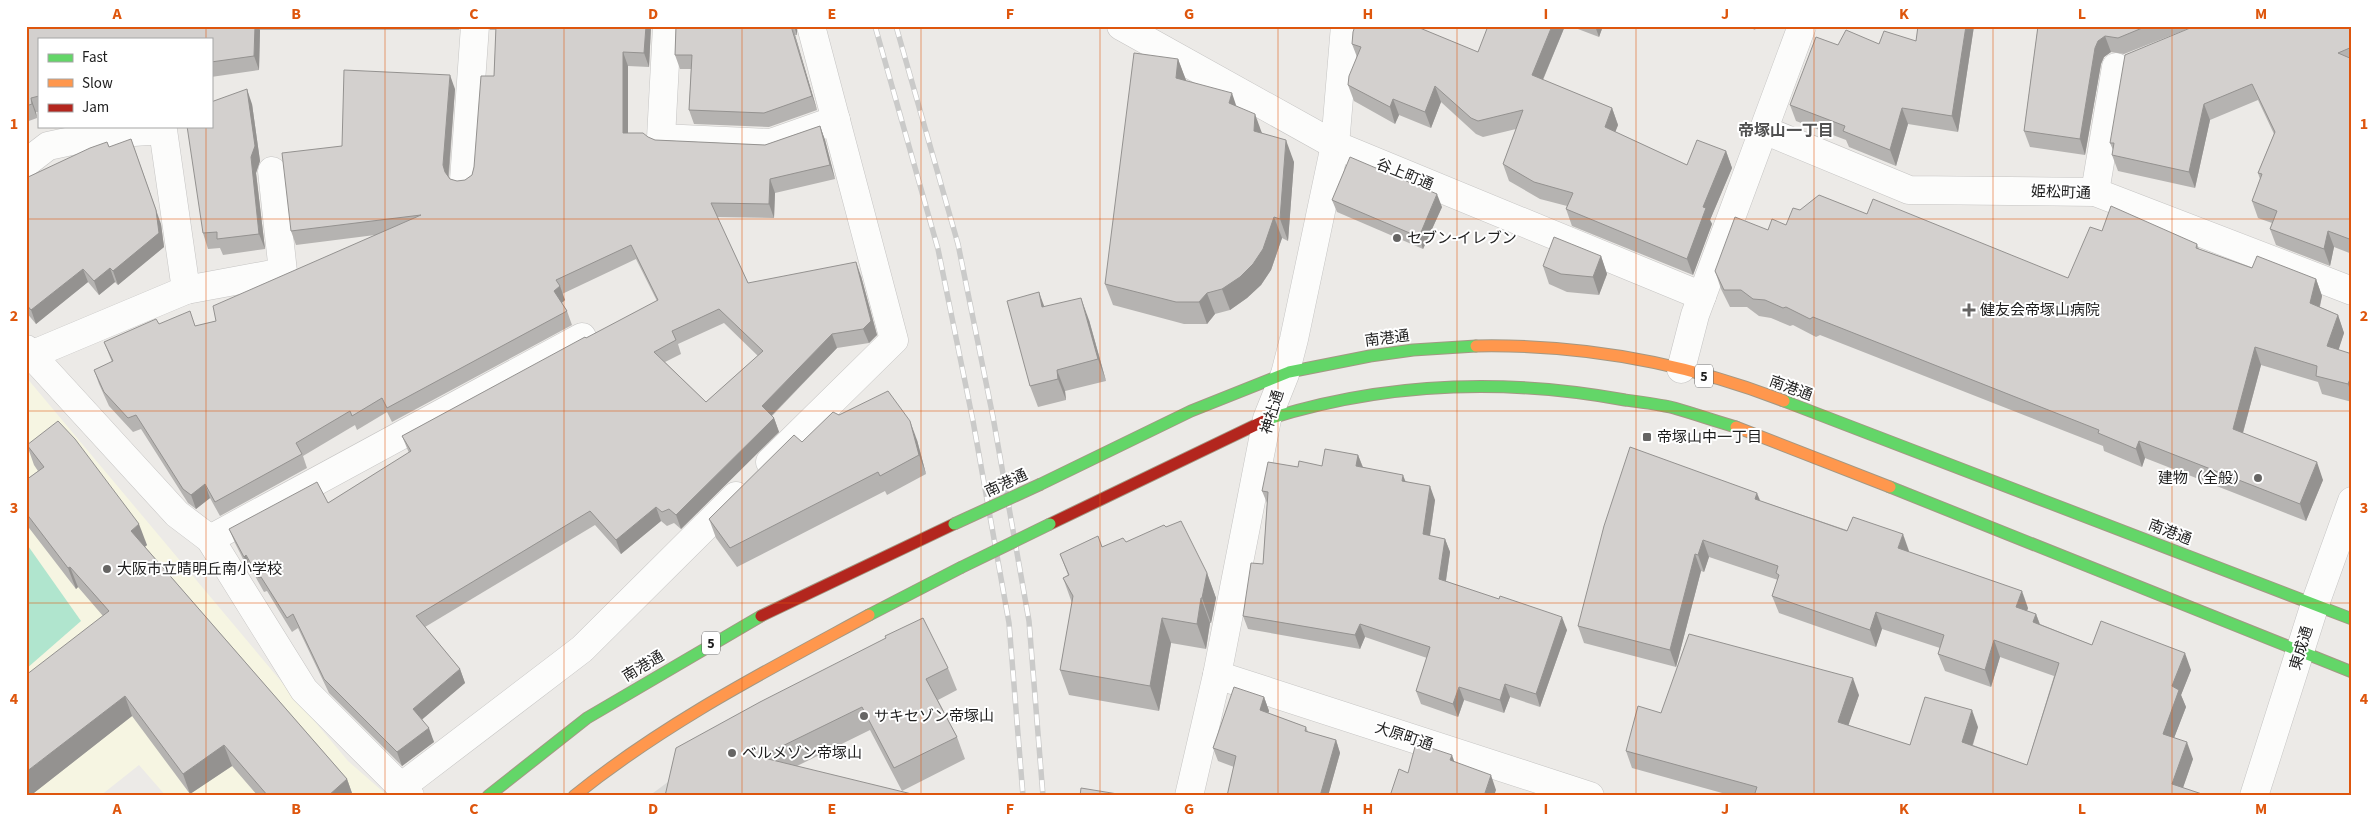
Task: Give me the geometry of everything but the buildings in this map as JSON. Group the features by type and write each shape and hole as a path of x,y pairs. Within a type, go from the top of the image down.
{"main road":[{"name":"南港通","path":"488,796 587,718 744,624 1189,413 1285,374 1372,354 1444,347 1513,345 1594,353 1681,369 1776,398 2352,619"},
{"path":"574,796 615,762 700,707 894,601 960,568 1267,418 1305,407 1396,390 1499,385 1594,394 1673,408 1751,432 2352,672"}],"street":[{"path":"464,180 475,26"},
{"path":"667,26 661,138 771,143 836,120"},
{"path":"272,171 282,272 186,290 29,352 177,514 210,540 304,690 406,792 582,649 894,340 811,26"},
{"name":"谷上町通","path":"1121,26 1334,145 1702,296"},
{"name":"神社通","path":"1189,796 1217,675 1267,418 1285,374 1334,145 1345,26"},
{"path":"1681,369 1702,296 1802,26"},
{"path":"2095,192 2116,67"},
{"path":"26,163 48,146 104,134 163,130 186,290"},
{"name":"姫松町通","path":"1764,130 1909,190 2095,192 2352,291"},
{"path":"210,540 582,337"},
{"name":"東成通","path":"2254,796 2301,653 2314,604 2352,501"},
{"name":"大原町通","path":"1217,675 1590,796"}],"shaded area":[{"name":"大阪市立晴明丘南小学校","path":"26,377 348,761 388,796 166,796 139,765 100,796 26,796"},
{"path":"672,779 667,796 649,796"}],"green space":[{"path":"26,543 81,621 26,669"}],"railway":[{"path":"875,26 938,249 973,421 1009,623 1023,796"},
{"path":"896,26 958,244 993,417 1029,621 1043,796"}],"traffic: fast":[{"path":"1041,484 1191,411 1289,372 1370,356 1413,350 1476,346"},
{"path":"1268,419 1356,397 1445,387 1490,387 1535,388 1656,404 1736,427"},
{"path":"1784,401 2352,619"},
{"path":"954,524 1041,484"},
{"path":"1890,487 2352,672"},
{"path":"960,568 1050,524"},
{"path":"869,615 960,568"},
{"path":"488,796 587,718 761,616"}],"traffic: slow":[{"path":"1476,346 1555,348 1633,358 1709,376 1784,401"},
{"path":"1736,427 1890,487"},
{"path":"574,796 644,744 681,721 755,677 869,615"}],"traffic: jam":[{"path":"1050,524 1268,419"},
{"path":"761,616 954,524"}],"place":[{"name":"セブン-イレブン","path":"1397,238"},
{"name":"健友会帝塚山病院","path":"1969,310"},
{"name":"帝塚山中一丁目","path":"1647,437"},
{"name":"建物（全般）","path":"2258,478"},
{"name":"大阪市立晴明丘南小学校","path":"107,569"},
{"name":"サキセゾン帝塚山","path":"864,716"},
{"name":"ベルメゾン帝塚山","path":"732,753"}],"district":[{"name":"帝塚山一丁目","path":"1786,130"}]}
